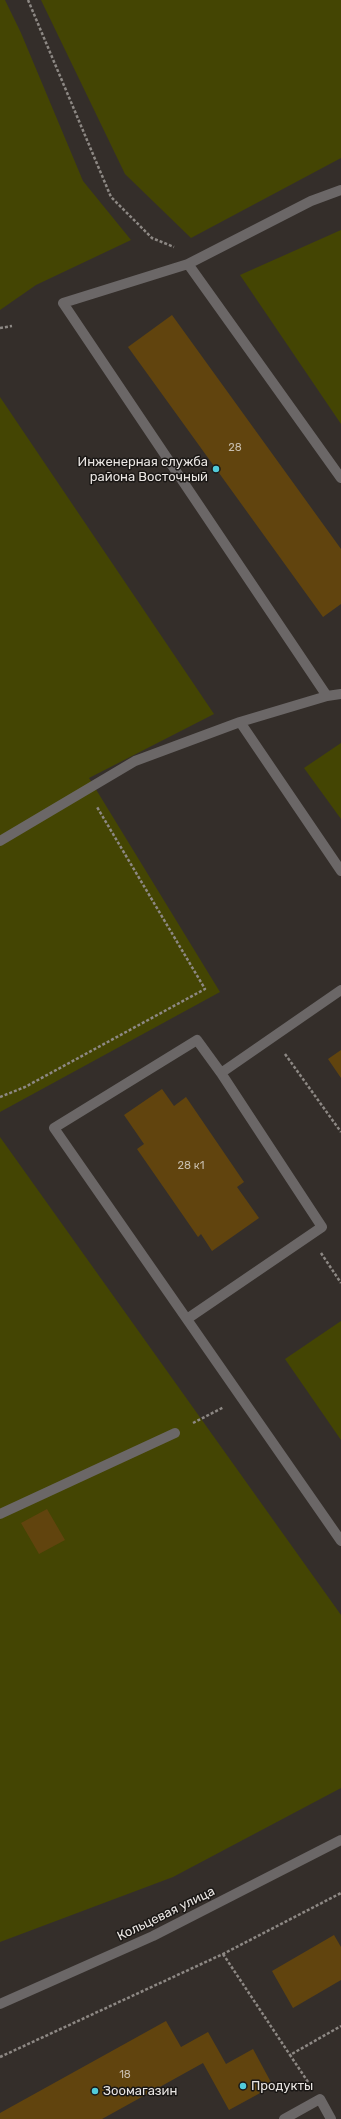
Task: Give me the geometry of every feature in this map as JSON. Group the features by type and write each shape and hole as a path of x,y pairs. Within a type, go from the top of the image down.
{"street":[{"path":"327,696 63,302 188,264 311,201 341,190"},
{"path":"188,264 341,478"},
{"path":"0,841 135,761 240,722 327,696 341,694"},
{"path":"240,722 341,871"},
{"path":"220,1073 341,990"},
{"path":"187,1319 322,1228 197,1040 54,1128 341,1541"},
{"path":"0,1514 175,1433"},
{"name":"Кольцевая улица","path":"0,2004 153,1936 341,1840"},
{"path":"284,2119 320,2099 331,2119"}],"path":[{"path":"28,0 111,197 152,238 200,258"},
{"path":"0,328 12,326"},
{"path":"0,1097 25,1087 205,990 86,789"},
{"path":"272,1036 341,1132"},
{"path":"309,1236 341,1283"},
{"path":"175,1433 241,1397"},
{"path":"0,2057 223,1954 341,1893"},
{"path":"223,1954 320,2099"},
{"path":"290,2056 341,2026"}],"shaded area":[{"path":"0,0 5,0 21,33 83,181 131,240 36,285 0,310"},
{"path":"41,0 341,0 341,158 191,238 125,174"},
{"path":"341,230 341,424 240,275"},
{"path":"0,397 214,714 89,778 220,992 0,1112"},
{"path":"341,743 341,819 304,768"},
{"path":"0,1137 341,1615 341,1788 173,1877 0,1942"},
{"path":"341,1321 341,1440 285,1359"}],"building":[{"path":"172,315 341,549 341,604 323,617 128,347"},
{"path":"341,1050 341,1078 328,1059"},
{"path":"162,1089 174,1106 186,1097 244,1182 237,1187 259,1218 212,1251 201,1234 198,1237 137,1149 144,1144 124,1115"},
{"path":"47,1509 65,1540 39,1554 21,1523"},
{"path":"334,1935 341,1947 341,1980 293,2008 272,1971"},
{"path":"166,2021 181,2047 208,2032 226,2064 253,2049 273,2086 229,2110 203,2063 102,2119 0,2119 0,2113"}],"place":[{"name":"Инженерная служба района Восточный","path":"216,469"},
{"name":"Продукты","path":"243,2086"},
{"name":"Зоомагазин","path":"95,2091"}]}
